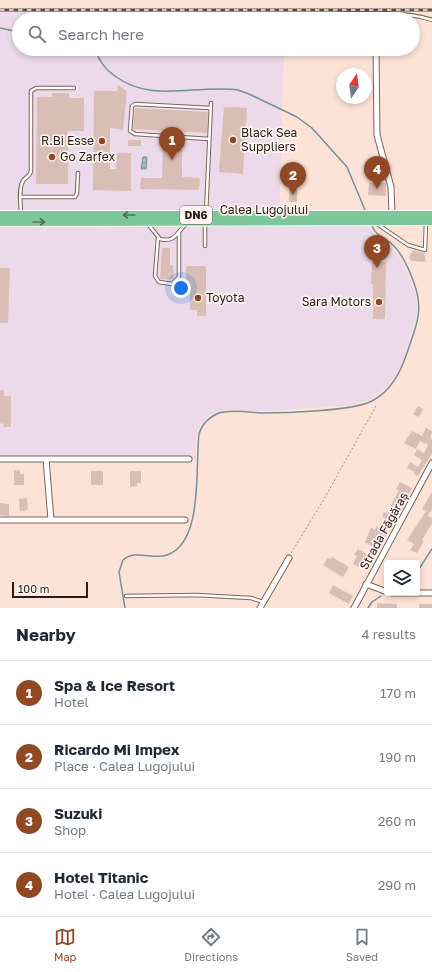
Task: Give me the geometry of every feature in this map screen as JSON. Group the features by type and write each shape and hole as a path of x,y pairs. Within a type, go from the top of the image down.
{"main road":[{"name":"Calea Lugojului","path":"0,215 373,222 429,221"},
{"name":"Calea Lugojului","path":"0,222 188,222 206,218 432,215"}],"street":[{"path":"376,56 377,135 391,187 392,215"},
{"path":"0,459 189,459"},
{"path":"46,459 51,520"},
{"name":"Strada Făgăraș","path":"354,608 432,463"},
{"path":"0,520 185,520"},
{"path":"260,608 288,558"},
{"path":"366,584 384,591"},
{"path":"420,593 432,593"}],"lane":[{"path":"420,17 432,20"},
{"path":"21,215 20,187 23,180 30,175 31,171 31,91 36,88 74,88"},
{"path":"204,246 211,103"},
{"path":"209,139 135,134 130,131 132,106 134,104 210,108"},
{"path":"21,197 75,197 77,193 78,173"},
{"path":"373,222 408,245 425,250 429,221"},
{"path":"144,222 150,226 158,238 164,240 173,239 188,222"},
{"path":"158,238 155,276 159,282 172,284 179,277 179,232"},
{"path":"126,596 243,597 263,602"}],"path":[{"path":"288,558 323,501 376,406"}],"shaded area":[{"path":"0,10 285,10 285,12 12,12 12,56 284,56 279,221 366,222 376,236 389,244 396,252 405,267 416,297 417,313 404,358 394,378 385,388 371,399 352,405 266,411 227,410 217,412 208,417 199,426 196,436 195,460 0,459"}],"water":[{"path":"143,157 147,157 146,169 141,169"}],"building":[{"path":"118,85 127,91 123,130 110,128 110,169 116,169 117,153 131,153 131,191 93,190 94,91 117,91"},
{"name":"Go Zarfex","path":"52,93 69,93 69,98 84,98 84,131 68,131 68,184 36,184 37,97 52,97"},
{"name":"Black Sea Suppliers","path":"224,107 247,108 243,174 219,172"},
{"path":"135,108 208,112 207,133 133,129"},
{"path":"128,140 141,140 141,146 128,146"},
{"path":"163,143 182,143 182,177 200,178 199,190 140,189 141,178 162,178"},
{"path":"290,181 295,181 295,188 297,188 297,202 289,202"},
{"path":"369,183 386,183 386,196 368,195"},
{"path":"162,248 170,248 170,265 173,265 174,269 173,279 160,279"},
{"path":"413,250 424,253 426,262 411,261 409,257"},
{"name":"Sara Motors","path":"372,262 386,262 385,319 373,319 373,284 371,284"},
{"name":"Toyota","path":"186,266 206,266 206,316 197,316 197,310 190,310 190,285 186,285"},
{"path":"0,268 10,268 8,323 0,323"},
{"path":"0,390 4,390 4,396 11,396 11,427 3,427 4,424 0,423"},
{"path":"418,406 423,409 419,417 413,414"},
{"path":"426,428 432,431 430,441 432,438 432,453 418,476 414,474 415,472 407,468 410,462 418,467 422,460 414,455 417,449 424,453 428,445 420,441 416,449 404,443 412,431 422,436"},
{"path":"14,470 20,470 20,474 24,474 24,485 14,485"},
{"path":"91,471 103,471 103,485 91,485"},
{"path":"130,471 141,471 141,483 137,483 137,486 130,487"},
{"path":"400,482 412,488 392,526 387,524 388,520 382,517 384,512 387,513 399,490 396,489"},
{"path":"432,492 432,509 428,516 432,518 432,523 422,540 424,541 417,553 410,550 414,544 407,540 426,511 422,509"},
{"path":"27,498 28,510 20,511 19,499"},
{"path":"0,503 9,504 9,516 0,515"},
{"path":"377,526 388,532 377,550 365,542 371,527 375,530"},
{"path":"358,549 374,558 366,571 353,564 357,556 354,555"},
{"path":"332,557 349,567 343,577 323,565 328,558 331,559"},
{"path":"333,585 353,596 349,604 329,593"},
{"path":"377,603 397,604 397,608 377,608"},
{"path":"419,604 432,604 432,608 419,608"}],"waterway":[{"path":"0,28 12,31"},
{"path":"98,56 105,68 115,76 129,84 144,89 159,91 206,89 238,90 297,117 312,128 347,167 365,210"},
{"path":"125,608 119,572 123,560 133,555 167,555 179,548 187,535 192,520 195,502 199,434 202,427 209,419 219,413 229,411 261,413 301,412 350,407 372,401 386,391 396,378 417,324 419,302 413,280 400,253 392,244 380,236 372,226"},
{"path":"420,567 432,549"},
{"path":"368,608 372,602 381,596"}],"railway":[{"path":"0,10 432,10"}],"place":[{"name":"Black Sea Suppliers","path":"233,140"},
{"name":"R.Bi Esse","path":"102,141"},
{"name":"Go Zarfex","path":"52,157"},
{"name":"Spa & Ice Resort","path":"172,160"},
{"name":"Hotel Titanic","path":"377,189"},
{"name":"Ricardo Mi Impex","path":"293,195"},
{"name":"Suzuki","path":"377,268"},
{"name":"Toyota","path":"198,298"},
{"name":"Sara Motors","path":"379,302"}]}
